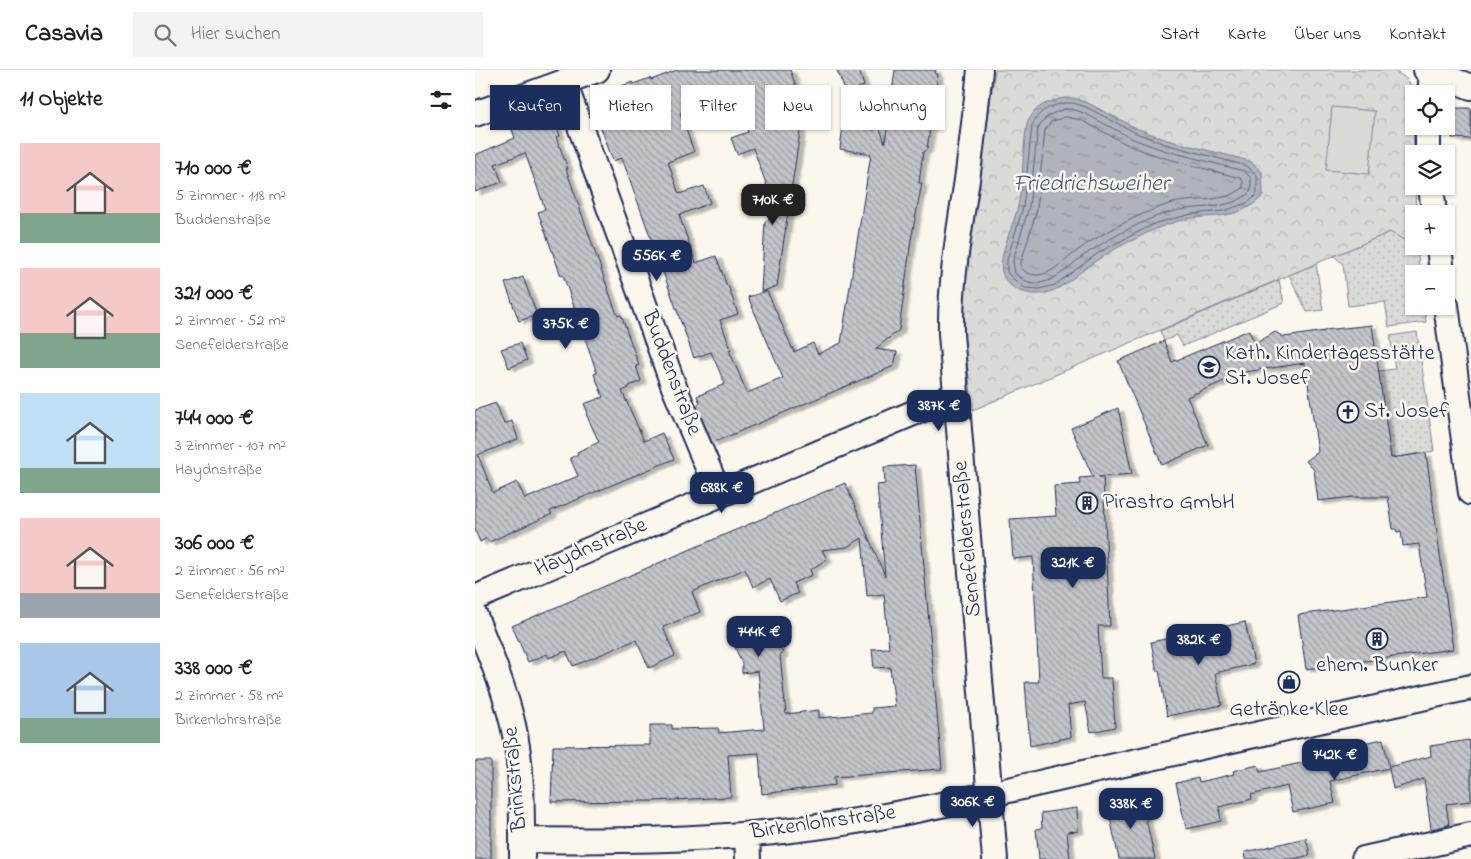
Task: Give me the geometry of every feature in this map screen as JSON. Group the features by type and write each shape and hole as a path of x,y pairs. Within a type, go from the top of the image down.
{"street":[{"path":"475,114 597,70"},
{"name":"Senefelderstraße","path":"980,70 973,137 956,252 951,306 956,395 995,859"},
{"path":"1429,79 1471,88"},
{"name":"Buddenstraße","path":"564,82 674,388 719,494"},
{"path":"1447,315 1471,493"},
{"name":"Haydnstraße","path":"475,598 956,395"},
{"name":"Brinkstraße","path":"475,616 497,670 513,726 521,782 522,849"},
{"name":"Birkenlohrstraße","path":"522,849 747,835 866,820 990,795 1471,687"},
{"path":"747,835 748,859"},
{"path":"1364,859 1471,835"}],"green space":[{"path":"995,70 1390,70 1406,79 1410,85 1405,85 1405,135 1413,135 1414,145 1405,145 1405,195 1415,195 1416,205 1405,205 1405,241 1390,232 973,410 963,330 965,268"},
{"path":"1332,107 1375,111 1369,174 1326,170"},
{"path":"1390,232 1405,240 1405,255 1418,255 1419,265 1405,265 1405,315 1425,315 1426,322 1389,327 1385,302 1348,306 1343,264 1334,256"},
{"path":"1316,264 1323,310 1307,312 1289,275"},
{"path":"1279,280 1284,303 1183,346 1177,335 1164,341 1160,331"},
{"path":"1417,332 1434,451 1391,458 1378,371 1395,369 1390,336"}],"water":[{"name":"Friedrichsweiher","path":"1064,98 1074,98 1088,103 1138,129 1167,140 1250,161 1262,172 1263,196 1255,203 1238,212 1222,216 1186,219 1152,231 1108,253 1055,290 1043,294 1021,291 1009,284 1005,279 1001,265 1020,196 1027,124 1041,106"}],"building":[{"path":"677,70 790,70 795,85 765,85 765,130 800,130 777,286 761,292 765,221 778,216 753,148 737,154 731,138 748,132 747,130 755,130 755,85 681,85 681,130 686,130 694,152 668,162 679,194 704,186 710,203 679,215 696,263 716,256 728,285 738,314 720,320 731,349 729,350 747,393 783,378 748,297 767,291 794,352 813,343 818,354 841,343 871,154 840,149 842,130 880,130 885,143 887,130 930,130 927,149 923,152 919,183 922,183 911,240 899,330 875,349 897,352 894,366 712,443 696,405 700,403 697,396 725,384 711,352 694,358 622,158 613,161 602,130 671,130 671,85 624,85 650,78 651,80"},
{"path":"837,70 859,70 864,85 843,85"},
{"path":"895,70 936,70 935,74 938,74 936,85 893,85"},
{"path":"1455,108 1471,108 1471,139 1452,138 1452,135 1455,135"},
{"path":"512,130 558,130 560,136 556,137 568,169 566,169 616,312 618,316 621,315 639,365 636,366 641,381 622,391 644,441 662,433 674,459 550,511 552,514 489,542 487,538 480,542 475,530 475,410 496,403 504,424 512,421 518,439 478,455 493,493 517,482 525,499 578,476 570,458 578,454 577,452 599,442 586,414 588,413 584,404 603,397 594,374 597,373 563,275 561,276 538,212 545,209 525,153 495,164 502,182 475,192 475,155 515,138"},
{"path":"523,277 537,315 519,321 505,283"},
{"path":"1372,325 1391,458 1426,453 1453,649 1306,669 1298,615 1427,597 1419,544 1403,546 1401,531 1397,532 1396,529 1393,529 1388,497 1353,497 1318,501 1314,470 1306,461 1318,452 1305,363 1245,372 1187,397 1208,445 1162,465 1118,361 1164,341 1172,362 1249,330 1255,344 1275,332 1284,337"},
{"path":"520,343 527,360 509,368 501,349"},
{"path":"1118,408 1132,474 1099,477 1103,477 1110,626 1098,626 1101,678 1112,678 1115,727 1091,732 1085,702 1068,705 1071,737 1030,746 1025,682 1039,682 1033,557 1013,559 1010,519 1056,516 1054,486 1080,484 1079,478 1093,477 1071,428"},
{"path":"915,465 942,769 834,777 835,785 762,794 759,753 728,755 731,797 654,801 551,802 553,746 650,745 650,725 672,725 672,729 718,728 719,733 764,729 758,671 742,673 742,664 733,642 758,631 761,637 773,632 783,654 780,655 786,714 819,710 819,718 872,713 872,708 895,706 890,667 874,668 872,649 889,648 887,626 884,594 867,596 862,538 847,547 822,550 827,559 810,570 812,575 793,583 798,593 780,601 770,579 753,587 745,569 692,592 700,612 663,627 675,656 649,668 636,640 573,666 566,651 549,658 547,654 528,662 512,626 845,483 885,576 877,485 885,484 884,467"},
{"path":"1245,622 1254,664 1215,673 1222,705 1167,716 1159,670 1157,671 1151,642"},
{"path":"1383,739 1389,767 1431,756 1430,746 1469,740 1471,801 1446,804 1449,825 1431,829 1424,779 1393,789 1389,768 1330,781 1335,803 1293,812 1287,786 1251,795 1252,799 1219,807 1221,821 1187,829 1176,783 1198,778 1199,782 1234,774 1233,771 1258,765 1260,772 1346,753 1344,747"},
{"path":"475,761 491,761 491,859 475,859"},
{"path":"1141,797 1155,859 1119,859 1107,804"},
{"path":"1077,808 1078,831 1067,832 1070,859 1039,859 1036,829 1042,828 1041,813"},
{"path":"1306,838 1310,855 1293,859 1246,859 1245,852"}],"place":[{"name":"Kath. Kindertagesstätte St. Josef","path":"1209,367"},
{"name":"St. Josef","path":"1348,412"},
{"name":"Pirastro GmbH","path":"1087,503"},
{"name":"ehem. Bunker","path":"1377,639"},
{"name":"Getränke Klee","path":"1289,682"}]}
